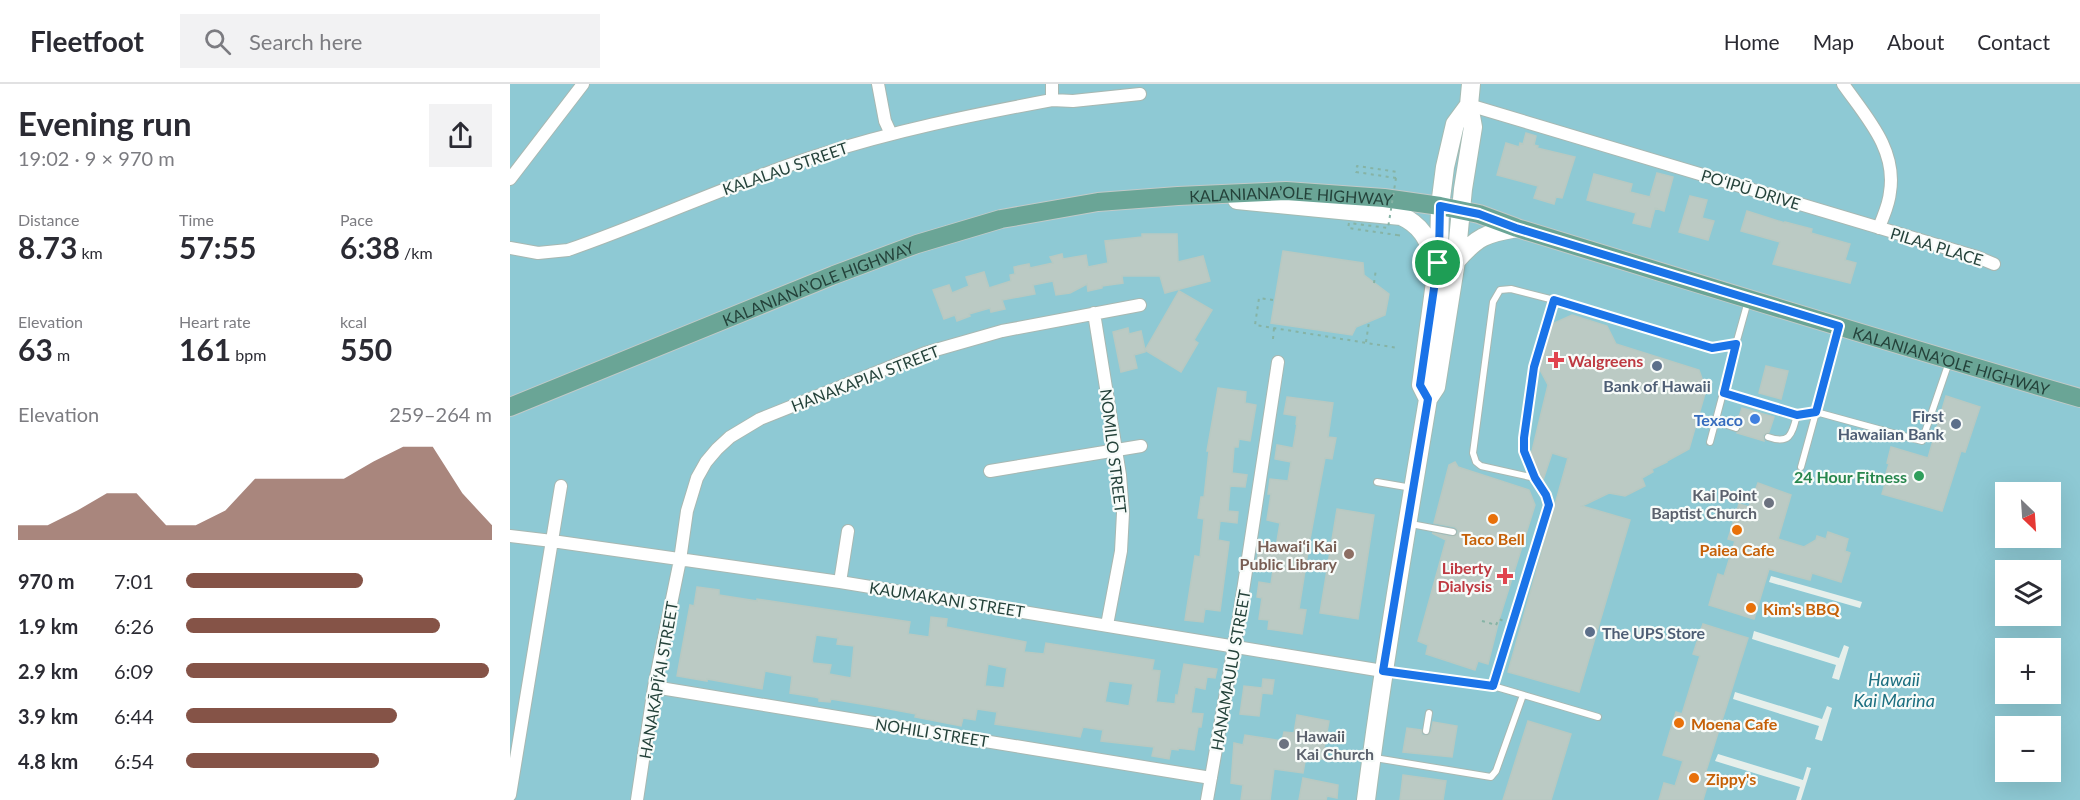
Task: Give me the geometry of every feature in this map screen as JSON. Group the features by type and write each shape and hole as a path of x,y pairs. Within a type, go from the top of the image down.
{"main road":[{"path":"1366,800 1383,671 1407,523 1428,399 1436,387 1456,261 1473,126 1469,105 1471,84"},
{"path":"1428,399 1420,385 1438,263 1440,206 1445,167 1455,124 1469,105"},
{"name":"KALANIANA’OLE HIGHWAY","path":"510,407 834,275 916,244 1001,219 1098,202 1286,191 1384,198 1479,214 1516,228 2080,398"},
{"path":"1178,196 1267,202 1401,216 1417,225 1426,235 1438,263"},
{"path":"1456,261 1470,245 1484,235 1516,228"}],"street":[{"path":"510,179 583,84"},
{"path":"878,84 885,121 891,134"},
{"path":"1052,84 1052,99"},
{"path":"1843,84 1881,138 1889,159 1891,190 1880,228"},
{"name":"KALALAU STREET","path":"510,248 538,253 568,250 754,178 816,156 891,134 1052,99 1073,101 1140,94"},
{"name":"PO‘IPŪ DRIVE","path":"1469,105 1880,228"},
{"name":"PILAA PLACE","path":"1880,228 1994,264"},
{"name":"HANAKAPIAI STREET","path":"680,560 687,511 697,478 717,449 746,426 925,353 1002,331 1140,305"},
{"name":"NOMILO STREET","path":"1094,313 1122,494 1122,532 1107,625"},
{"name":"HANAMAULU STREET","path":"1207,800 1235,647 1278,362"},
{"path":"990,471 1141,446"},
{"path":"510,795 561,486"},
{"path":"840,582 848,531"},
{"name":"KAUMAKANI STREET","path":"510,536 552,540 840,582 1383,671"},
{"name":"HANAKĀPĪ‘AI STREET","path":"638,800 654,687 680,560"},
{"name":"NOHILI STREET","path":"654,687 1211,778"}],"lane":[{"path":"1535,478 1481,466 1475,460 1473,453 1493,302 1500,290 1511,290 1554,300 1712,348 1736,344"},
{"path":"1710,442 1749,298"},
{"path":"1493,686 1549,505 1524,451 1524,438 1534,367 1554,300"},
{"path":"1801,467 1839,326"},
{"path":"1724,393 1797,415 1816,412 1922,441 1950,360"},
{"path":"1768,437 1780,441 1788,438 1793,432 1797,415"},
{"path":"1715,421 1736,428"},
{"path":"1377,482 1413,488"},
{"path":"1407,523 1452,532"},
{"path":"1383,671 1493,686 1598,717"},
{"path":"1371,757 1486,777 1494,775 1523,695"},
{"path":"1426,731 1429,713"},
{"path":"1420,765 1422,755"}],"path":[{"path":"1397,235 1348,228 1349,223 1388,228 1394,188 1395,178 1356,172 1357,166 1398,172"},
{"path":"1374,283 1377,269"},
{"path":"1273,300 1259,298 1255,325 1398,348"},
{"path":"1366,342 1369,322"},
{"path":"1273,339 1274,328"},
{"path":"1335,337 1336,331"},
{"path":"1482,621 1496,625 1499,620 1520,628"}],"water":[{"name":"Hawaii Kai Marina","path":"510,84 2080,84 2080,800 510,800"}],"pier":[{"path":"1771,576 1862,602 1860,608 1769,582"},
{"path":"1754,631 1839,658 1844,645 1849,647 1839,680 1832,678 1836,665 1752,639"},
{"path":"1735,692 1822,719 1827,706 1832,708 1822,741 1815,739 1819,726 1733,699"},
{"path":"1718,754 1803,780 1807,767 1811,768 1801,800 1796,800 1800,787 1715,761"}],"building":[{"path":"1526,133 1536,136 1534,145 1538,146 1537,148 1575,157 1562,198 1556,197 1554,204 1534,198 1538,186 1497,175 1506,143 1519,147 1520,143 1523,144"},
{"path":"1657,173 1673,177 1664,211 1655,208 1650,227 1633,223 1636,213 1587,200 1594,174 1632,184 1630,192 1650,197"},
{"path":"1690,196 1707,200 1702,218 1714,221 1708,240 1679,232"},
{"path":"1747,211 1812,229 1811,233 1850,244 1845,260 1856,263 1850,283 1773,264 1780,242 1741,231"},
{"path":"1142,234 1177,234 1178,262 1203,256 1210,281 1165,293 1160,276 1122,276 1123,283 1088,291 1087,284 1070,293 1056,295 1053,281 1033,285 1035,294 1002,300 1005,309 991,312 990,308 969,314 970,316 957,321 955,315 944,319 933,290 949,285 952,293 969,286 966,277 984,272 989,288 1011,281 1010,275 1015,274 1014,267 1029,264 1030,268 1053,263 1050,257 1062,254 1063,259 1086,255 1088,267 1108,263 1105,241 1142,237"},
{"path":"1283,251 1363,263 1364,275 1389,294 1385,315 1356,327 1352,335 1271,323"},
{"path":"1179,291 1212,310 1194,340 1198,343 1181,372 1145,350"},
{"path":"1572,315 1607,326 1616,344 1699,370 1706,390 1689,449 1652,469 1653,472 1642,478 1645,486 1625,496 1609,493 1582,506 1630,520 1579,692 1508,672 1568,458 1552,453 1543,480 1531,455 1548,385 1539,368 1552,324"},
{"path":"1128,328 1129,334 1141,331 1145,352 1134,355 1137,368 1121,372 1113,332"},
{"path":"1766,366 1788,371 1781,399 1759,393"},
{"path":"1218,388 1246,392 1245,403 1256,405 1250,441 1239,439 1238,447 1234,447 1232,473 1247,475 1245,487 1230,486 1228,511 1238,512 1237,523 1220,521 1218,540 1229,542 1220,611 1205,609 1203,622 1185,620 1195,556 1200,557 1204,519 1198,518 1201,497 1204,497 1209,451 1207,451"},
{"path":"1946,396 1980,407 1965,452 1961,451 1942,511 1882,494 1891,447 1928,458"},
{"path":"1287,397 1333,403 1328,437 1336,438 1332,459 1325,458 1310,539 1299,609 1306,610 1302,634 1268,629 1269,620 1259,619 1262,598 1257,597 1259,582 1271,584 1274,563 1257,560 1259,544 1276,547 1280,523 1267,520 1271,494 1268,494 1270,479 1288,481 1291,462 1275,459 1277,445 1293,448 1297,424 1297,416 1284,414"},
{"path":"1742,408 1774,417 1769,432 1763,435 1764,441 1737,433 1741,429 1737,423"},
{"path":"1455,462 1458,467 1529,490 1535,505 1499,620 1488,664 1478,661 1475,670 1426,654 1428,645 1418,641 1446,540 1432,533 1453,537 1458,534 1455,527 1434,523 1449,465"},
{"path":"1758,483 1791,495 1778,539 1804,547 1816,540 1817,536 1826,539 1828,532 1848,539 1845,551 1850,553 1841,582 1812,573 1810,580 1769,569 1754,619 1709,605 1718,574 1724,576 1735,541 1728,539 1739,504 1749,507"},
{"name":"Hawaiʻi Kai Public Library","path":"1337,509 1374,515 1358,619 1320,613"},
{"path":"697,587 719,590 719,595 910,622 908,634 929,637 931,617 947,619 946,627 1026,642 1024,652 1044,654 1046,643 1154,660 1152,670 1160,671 1156,702 1175,704 1184,664 1217,669 1215,678 1207,677 1205,689 1195,687 1191,713 1203,714 1194,750 1171,749 1169,759 1152,756 1154,747 1101,741 1103,730 1083,727 1080,737 995,724 997,712 977,709 975,720 963,718 961,726 879,707 831,699 830,702 819,701 819,698 790,693 792,676 765,671 762,689 677,676 690,605 694,606","holes":["816,635 838,638 837,644 854,646 851,678 829,674 831,665 813,663","988,664 1007,668 1004,688 985,686","1109,681 1133,684 1129,706 1105,702"]},
{"path":"1703,624 1748,638 1706,771 1711,773 1703,800 1659,800 1664,783 1675,786 1683,761 1663,755 1676,712 1682,714 1700,656 1693,654"},
{"path":"1263,679 1274,680 1272,694 1262,693 1259,716 1240,714 1244,686 1262,688"},
{"name":"Hawaii Kai Church","path":"1297,715 1329,721 1322,759 1306,756 1303,773 1274,769 1270,800 1241,800 1243,785 1231,783 1234,743 1243,745 1245,735 1282,741 1284,732 1294,733"},
{"path":"1528,721 1571,734 1551,800 1503,800"},
{"path":"1433,722 1457,726 1452,757 1403,752 1407,728 1421,730 1422,735 1427,736 1431,732"},
{"path":"1403,775 1446,781 1443,800 1400,800"},
{"path":"1303,778 1338,785 1337,798 1327,796 1326,800 1299,800"}],"place":[{"name":"Walgreens","path":"1556,360"},
{"name":"Bank of Hawaii","path":"1657,366"},
{"name":"Texaco","path":"1755,419"},
{"name":"First Hawaiian Bank","path":"1956,424"},
{"name":"24 Hour Fitness","path":"1919,476"},
{"name":"Kai Point Baptist Church","path":"1769,503"},
{"name":"Taco Bell","path":"1493,519"},
{"name":"Paiea Cafe","path":"1737,530"},
{"name":"Hawaiʻi Kai Public Library","path":"1349,554"},
{"name":"Liberty Dialysis","path":"1505,576"},
{"name":"Kim's BBQ","path":"1751,608"},
{"name":"The UPS Store","path":"1590,632"},
{"name":"Moena Cafe","path":"1679,723"},
{"name":"Hawaii Kai Church","path":"1284,744"},
{"name":"Zippy's","path":"1694,778"}],"route":[{"path":"1440,206 1479,214 1516,228 1839,326 1816,412 1797,415 1724,393 1736,344 1712,348 1554,300 1534,367 1524,438 1524,451 1549,505 1493,686 1383,671 1428,399 1420,385 1438,263 1440,206"}]}
